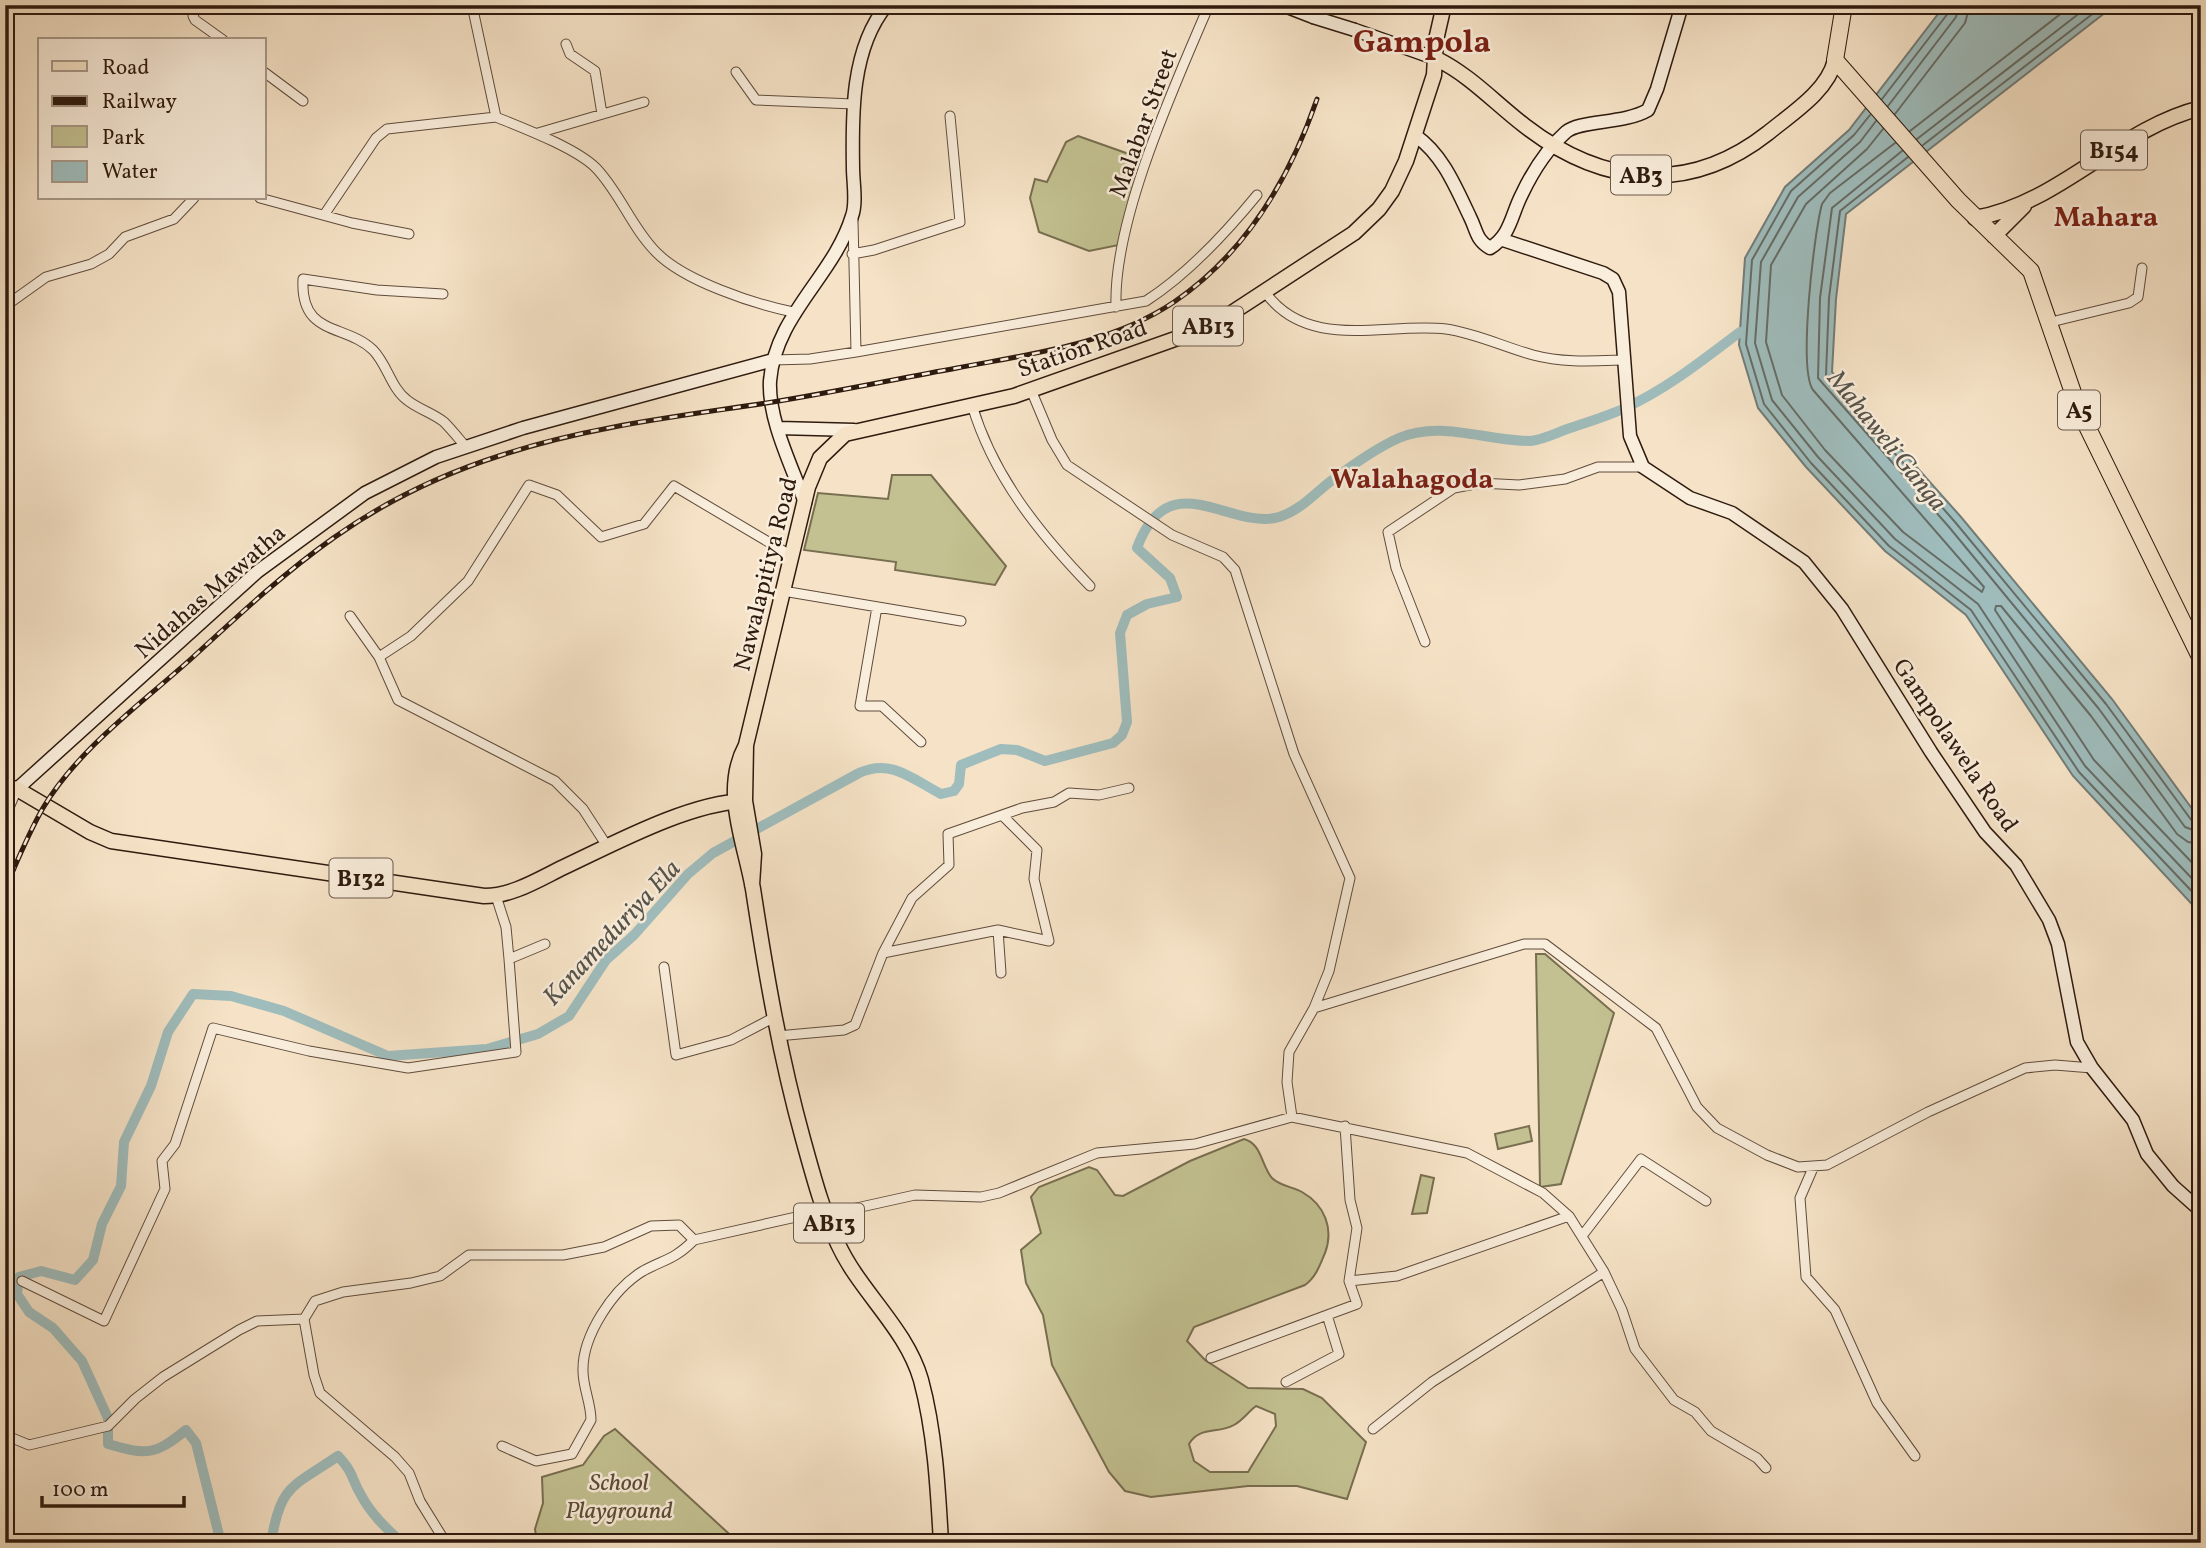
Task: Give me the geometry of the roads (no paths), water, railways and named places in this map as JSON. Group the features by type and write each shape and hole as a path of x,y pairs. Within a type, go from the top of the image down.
{"highway":[{"path":"1835,60 1844,5"},
{"name":"A5","path":"1835,60 1975,218 2031,271 2051,322 2079,410 2201,659"}],"main road":[{"name":"AB13","path":"1437,59 1436,40 1444,5"},
{"name":"Station Road","path":"854,430 1031,390 1207,327 1265,292 1344,240 1371,217 1398,180 1416,136 1437,59"},
{"name":"AB3","path":"1437,59 1459,71 1524,126 1553,145 1593,164 1637,175 1672,175 1701,171 1741,152 1781,123 1826,80 1835,60"},
{"name":"B154","path":"1975,218 2030,200 2159,123 2201,108"},
{"name":"B154","path":"1994,236 2030,200"},
{"name":"Nawalapitiya Road","path":"773,1018 752,885 737,762 746,745 805,503 820,458 838,439 854,430"},
{"name":"B132","path":"11,788 111,841 496,896 517,890 607,846 714,803 723,794 741,802"},
{"name":"AB13","path":"773,1018 824,1213 839,1247 903,1342 920,1378 937,1479 942,1543"}],"street":[{"path":"197,5 193,16 195,20 220,38"},
{"path":"472,5 496,117"},
{"path":"856,352 852,254 854,104 866,43 887,5"},
{"name":"Malabar Street","path":"1116,307 1115,285 1120,257 1144,170 1209,5"},
{"path":"1282,5 1437,59"},
{"path":"1416,136 1439,159 1472,220 1479,241 1490,248 1503,240 1522,193 1553,145 1575,126 1626,120 1648,110 1682,5"},
{"path":"566,44 570,54 595,71 602,114"},
{"path":"736,72 756,100 854,104"},
{"path":"266,73 303,101"},
{"path":"538,133 644,102"},
{"path":"852,254 874,250 960,222 950,116"},
{"path":"324,215 376,138 387,130 496,117 538,133 595,167 655,251 679,271 772,307 793,312"},
{"path":"773,360 810,359 856,352 1146,301 1161,291 1228,230 1256,195"},
{"path":"7,303 46,277 91,264 109,254 125,237 174,219 192,200"},
{"path":"266,200 409,234"},
{"path":"805,503 779,428 770,383 773,360 793,312 824,270 853,215"},
{"path":"1425,642 1396,568 1388,533 1454,488 1480,483 1519,485 1564,479 1598,467 1643,467 1630,436 1619,292 1612,279 1603,272 1503,240"},
{"path":"2051,322 2129,303 2138,298 2142,268"},
{"path":"443,294 377,290 303,279 308,310 330,330 359,340 374,351 406,400 444,422 466,447"},
{"path":"1265,292 1284,312 1315,326 1363,331 1446,329 1564,361 1623,360"},
{"name":"Nidahas Mawatha","path":"11,788 257,572 365,493 436,457 523,428 773,360"},
{"path":"1031,390 1052,440 1068,465 1168,532 1223,557 1235,570 1294,754 1317,808 1345,862 1350,878 1349,894 1340,915 1329,971 1314,1008 1289,1052 1287,1082 1292,1117"},
{"path":"972,405 985,445 1015,498 1054,548 1090,586"},
{"path":"779,428 854,430"},
{"name":"Gampolawela Road","path":"1643,467 1690,498 1732,513 1804,562 1842,609 1931,752 1985,832 2016,865 2049,920 2058,944 2077,1042 2092,1068 2133,1120 2147,1154 2173,1186 2201,1211"},
{"path":"379,657 411,636 468,581 529,485 556,495 601,537 645,524 674,486 792,556"},
{"path":"783,591 961,621"},
{"path":"877,607 860,706 882,706 921,742"},
{"path":"350,616 379,657 398,700 555,781 583,809 607,846"},
{"path":"5,817 11,788"},
{"path":"777,1036 844,1030 855,1025 883,954 912,898 949,865 948,834 1004,817 1022,808 1055,802 1069,793 1099,795 1129,788"},
{"path":"883,954 998,930 1049,941 1034,879 1037,850 1004,817"},
{"path":"22,1281 104,1321 165,1189 162,1161 176,1144 213,1028 309,1051 408,1068 516,1052 506,927 496,896"},
{"path":"998,930 1000,973"},
{"path":"509,959 545,944"},
{"path":"1314,1008 1524,944 1545,944 1656,1028 1697,1107 1717,1128 1767,1155 1798,1167 1827,1165 1928,1112 2025,1068 2055,1065 2092,1068"},
{"path":"664,967 676,1055 731,1040 773,1018"},
{"path":"502,1447 536,1461 572,1454 592,1420 582,1369 586,1351 601,1317 631,1280 644,1271 676,1258 694,1240 915,1195 981,1197 999,1193 1097,1153 1195,1144 1292,1117 1467,1153 1543,1193 1569,1216 1582,1236 1604,1272 1622,1310 1635,1349 1674,1400 1695,1412 1711,1431 1757,1458 1766,1468"},
{"path":"1211,1358 1357,1304 1349,1282 1357,1228 1350,1200 1345,1126"},
{"path":"1582,1236 1641,1159 1706,1201"},
{"path":"1813,1168 1800,1198 1806,1277 1835,1310 1877,1403 1915,1456"},
{"path":"1349,1282 1397,1276 1569,1216"},
{"path":"446,1543 402,1465 320,1394 304,1319 315,1301 343,1292 440,1276 469,1255 563,1255 604,1247 651,1226 679,1225 694,1240"},
{"path":"1373,1429 1432,1382 1604,1272"},
{"path":"1286,1382 1339,1354 1326,1315"},
{"path":"5,1435 29,1445 108,1426 135,1399 163,1377 239,1330 257,1321 304,1319"}],"water":[{"name":"Mahaweli Ganga","path":"1945,5 2115,5 1846,214 1836,299 1832,372 1961,517 2112,699 2201,821 2201,914 2073,776 1966,615 1885,551 1806,467 1758,408 1739,345 1745,258 1785,187 1849,130"}],"waterway":[{"name":"Kanameduriya Ela","path":"221,1543 196,1443 186,1430 166,1445 149,1451 108,1444 108,1418 82,1361 53,1328 29,1312 17,1294 19,1277 41,1271 75,1280 93,1260 102,1224 121,1186 124,1142 151,1086 168,1032 193,994 231,996 284,1011 388,1056 487,1049 538,1034 569,1016 606,960 634,935 688,874 713,853 859,773 871,769 891,769 941,794 954,791 959,784 961,765 1001,749 1017,750 1045,761 1113,743 1122,735 1127,722 1120,633 1127,615 1147,604 1177,597 1170,578 1137,548 1150,522 1166,508 1183,504 1202,505 1260,519 1279,517 1301,506 1355,463 1399,438 1415,433 1447,431 1513,440 1540,439 1612,414 1656,392 1740,332"},
{"name":"Kanameduriya Ela","path":"271,1543 284,1498 299,1482 338,1456 350,1471 369,1508 402,1543"}],"railway":[{"path":"5,889 43,808 57,786 92,746 264,593 334,537 371,513 454,472 569,436 1013,358 1070,346 1124,328 1174,302 1200,283 1244,238 1293,158 1317,99"}],"district":[{"name":"Gampola","path":"1422,41"},
{"name":"Mahara","path":"2106,216"},
{"name":"Walahagoda","path":"1412,478"}],"park label":[{"name":"School Playground","path":"619,1496"}]}
